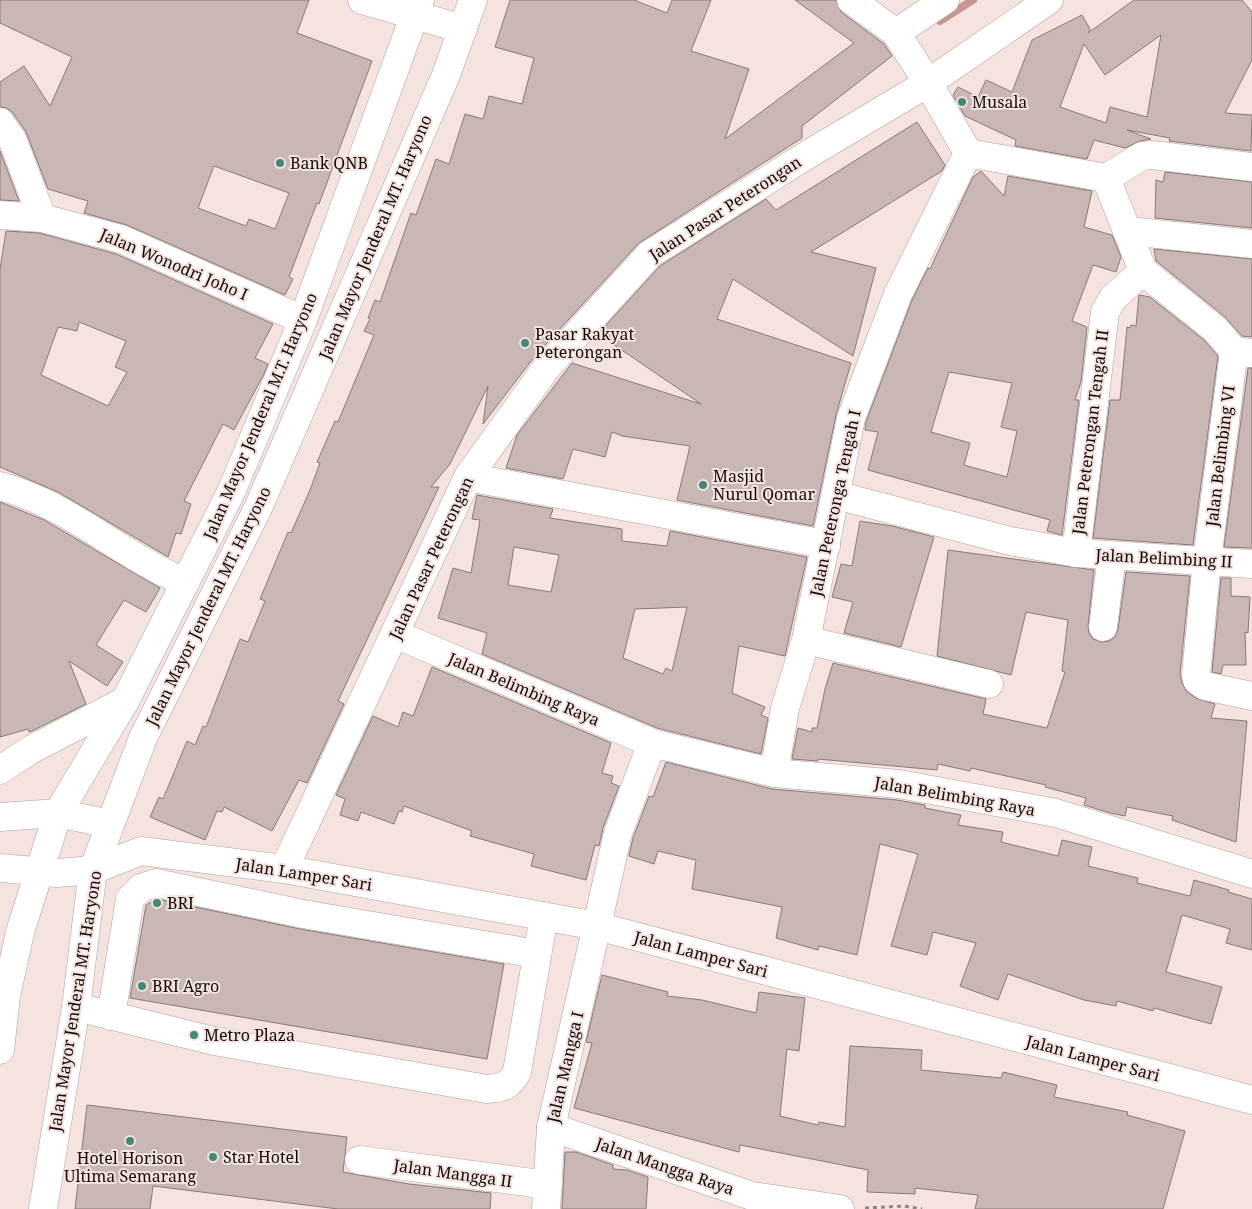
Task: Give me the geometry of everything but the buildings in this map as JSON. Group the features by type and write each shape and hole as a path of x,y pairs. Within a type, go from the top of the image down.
{"main road":[{"path":"362,0 418,8 463,30"},
{"name":"Jalan Mayor Jenderal MT. Haryono","path":"44,1209 76,1007 93,870 143,738 258,508 446,76 474,0"},
{"path":"851,0 896,33 928,83 968,153 1106,178 1142,156 1152,155 1252,167"},
{"path":"896,33 945,0"},
{"name":"Jalan Pasar Peterongan","path":"284,869 468,477 547,367 650,254 807,155 928,83 1049,0"},
{"name":"Jalan Mayor Jenderal M.T. Haryono","path":"58,813 125,701 232,490 303,320 418,8"},
{"path":"0,122 13,141 42,218"},
{"name":"Jalan Peteronga Tengah I","path":"774,773 785,708 806,640 851,418 898,294 968,153"},
{"path":"1106,178 1144,271 1243,352"},
{"name":"Jalan Wonodri Joho I","path":"0,216 42,218 121,239 303,320"},
{"path":"1128,231 1252,244"},
{"name":"Jalan Peterongan Tengah II","path":"836,495 1010,541 1076,553 1104,312 1113,298 1144,271"},
{"name":"Jalan Belimbing VI","path":"1243,352 1207,560 1197,680 1205,686 1252,696"},
{"path":"468,477 819,543 826,546"},
{"path":"0,486 23,492 66,512 128,553 185,583"},
{"name":"Jalan Belimbing II","path":"1076,553 1252,564"},
{"path":"1103,627 1112,556"},
{"name":"Jalan Belimbing Raya","path":"395,634 652,743 774,773 899,784 1056,813 1252,874"},
{"path":"806,640 989,684"},
{"path":"0,770 32,749 125,701"},
{"path":"598,926 618,833 652,743"},
{"path":"0,1050 6,996 20,932 58,813"},
{"path":"0,817 58,813 110,824 141,851"},
{"name":"Jalan Lamper Sari","path":"0,868 38,872 93,870 141,851 284,869 598,926 1252,1100"},
{"path":"111,1016 130,900 141,888 156,883 303,914 538,954"},
{"path":"76,1007 214,1041 478,1087 496,1088 513,1081 517,1072 544,916"},
{"name":"Jalan Mangga I","path":"547,1197 551,1126 598,926"},
{"name":"Jalan Mangga Raya","path":"551,1126 752,1196 840,1209"},
{"name":"Jalan Mangga II","path":"359,1160 547,1197"}],"path":[{"path":"860,1209 904,1206 922,1209"}],"waterway":[{"path":"940,21 973,0"}],"place":[{"name":"Musala","path":"962,102"},
{"name":"Bank QNB","path":"280,163"},
{"name":"Pasar Rakyat Peterongan","path":"525,343"},
{"name":"Masjid Nurul Qomar","path":"703,485"},
{"name":"BRI","path":"157,903"},
{"name":"BRI Agro","path":"142,986"},
{"name":"Metro Plaza","path":"194,1035"},
{"name":"Hotel Horison Ultima Semarang","path":"130,1141"},
{"name":"Star Hotel","path":"213,1157"}]}
